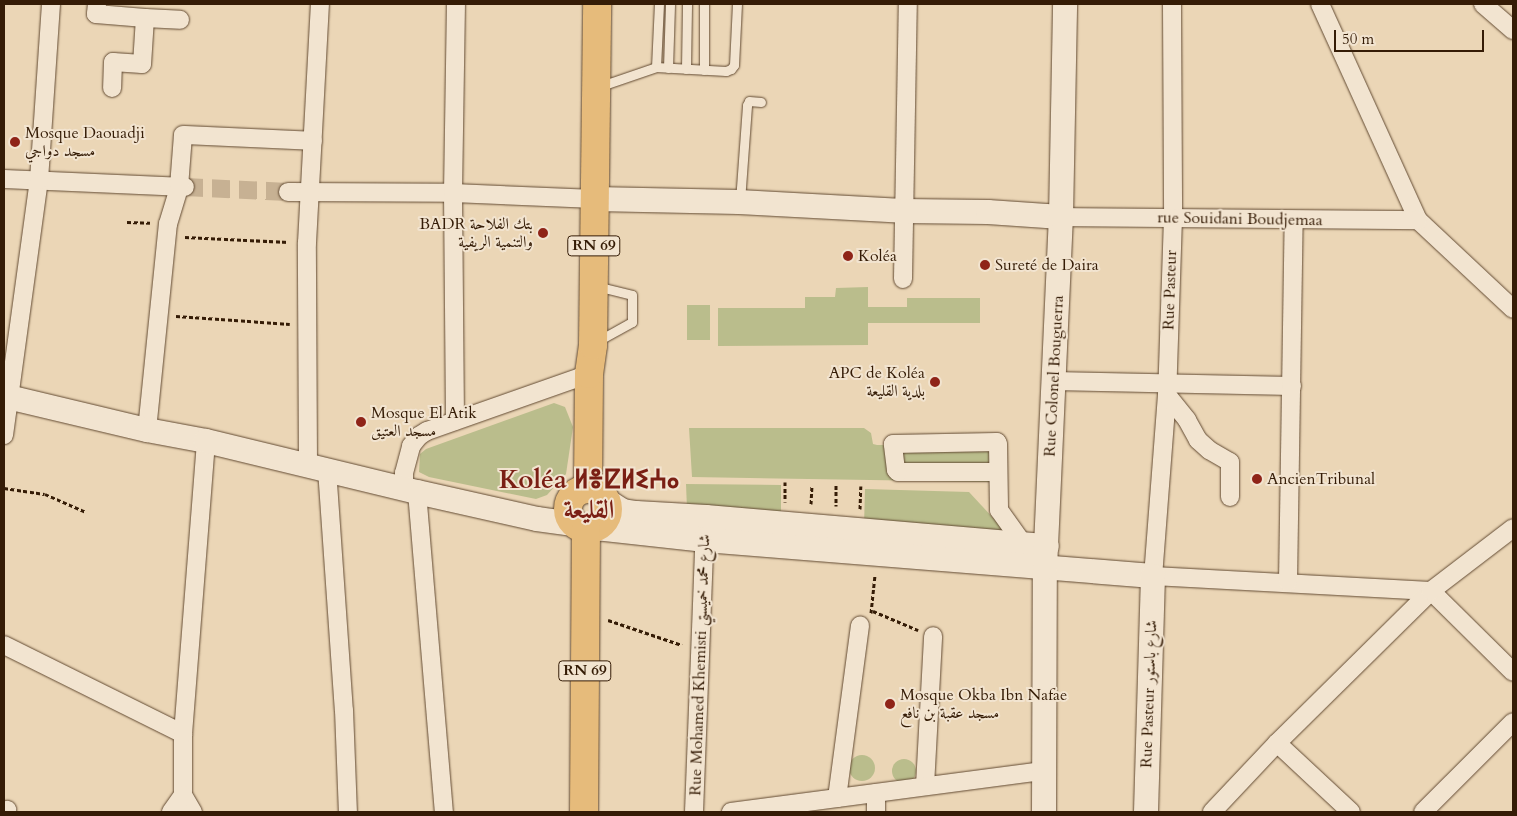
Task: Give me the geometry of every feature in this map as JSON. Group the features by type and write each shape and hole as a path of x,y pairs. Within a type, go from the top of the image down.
{"main road":[{"name":"RN 69","path":"597,4 593,344 589,374 598,495"},
{"name":"Rue Colonel Bouguerra","path":"1044,812 1039,553 1053,381 1061,217 1065,4"},
{"path":"595,199 740,202 903,211 988,212 1061,217"},
{"path":"6,395 146,430 317,467 537,519 585,527 705,528 1039,553 1153,576"},
{"path":"585,527 569,516 569,502 579,491 598,495 627,512 705,528 877,555 1039,553"},
{"path":"585,527 606,519 609,510 598,495"},
{"name":"RN 69","path":"584,812 585,527"},
{"name":"Rue Pasteur شارع باستور","path":"1146,812 1153,576"}],"street":[{"path":"4,435 6,395 39,180 51,4"},
{"path":"97,4 96,14 180,20"},
{"path":"320,4 307,243 308,325 317,467 344,710 348,812"},
{"path":"455,421 453,193 456,4"},
{"path":"903,279 908,4"},
{"name":"Rue Pasteur","path":"1153,576 1167,389 1173,218 1172,4"},
{"path":"1320,4 1418,220 1513,309"},
{"path":"1484,4 1513,30"},
{"path":"112,88 113,62 142,64 145,18"},
{"path":"146,430 166,237 168,224 182,187 183,135 313,141"},
{"path":"4,179 182,187"},
{"path":"288,192 453,193 595,199"},
{"name":"rue Souidani Boudjemaa","path":"1061,217 1418,220"},
{"path":"1288,582 1294,220"},
{"path":"444,812 406,462 411,446 419,436 427,431 589,374"},
{"path":"1053,381 1167,389 1292,386"},
{"path":"1167,389 1198,440 1208,450 1230,462 1230,497"},
{"path":"193,812 183,795 183,734 206,442"},
{"path":"998,472 898,472 896,470 894,444 997,442 998,472 999,510 1039,553"},
{"name":"Rue Mohamed Khemisti شارع محمد خميستي","path":"694,812 702,652 705,528"},
{"path":"1212,812 1276,743 1431,591 1513,528"},
{"path":"1153,576 1431,591 1513,672"},
{"path":"837,798 860,626"},
{"path":"925,786 933,636"},
{"path":"4,645 183,734"},
{"path":"1423,812 1513,722"},
{"path":"1276,743 1351,812"},
{"path":"731,812 1043,771"},
{"path":"876,793 876,812"},
{"path":"171,812 183,795"}],"lane":[{"path":"656,67 660,4"},
{"path":"668,68 670,4"},
{"path":"686,69 687,4"},
{"path":"704,4 704,70"},
{"path":"596,87 656,67 726,71 734,65 736,4"},
{"path":"740,202 747,105 749,101 761,102"},
{"path":"593,344 632,322 632,295 594,286"}],"path":[{"path":"166,237 307,243"},
{"path":"159,315 308,325"},
{"path":"4,488 44,494 86,512"},
{"path":"877,555 872,611 933,636"},
{"path":"586,612 702,652"}],"green space":[{"path":"868,287 868,307 907,307 907,298 980,298 980,323 868,323 868,345 718,346 718,308 805,308 805,297 835,297 836,288"},
{"path":"687,305 710,305 710,340 687,340"},
{"path":"554,403 565,407 573,427 566,474 547,495 536,499 429,477 419,472 420,454 426,449"},
{"path":"689,428 864,428 871,433 873,444 877,445 987,444 990,445 994,482 692,477"},
{"path":"686,484 781,485 781,514 687,509"},
{"path":"865,489 969,492 1008,534 864,526"},
{"path":"862,755 871,759 875,768 871,777 862,781 853,777 849,768 853,759"},
{"path":"904,759 913,762 916,771 913,780 904,783 895,780 892,771 895,762"}],"tunnel":[{"path":"185,187 288,192"}],"place":[{"name":"Mosque Daouadji مسجد دواجي","path":"15,142"},
{"name":"BADR بتك الفلاحة والتنمية الريفية","path":"543,233"},
{"name":"Koléa","path":"848,256"},
{"name":"Sureté de Daira","path":"985,265"},
{"name":"APC de Koléa بلدية القليعة","path":"935,382"},
{"name":"Mosque El Atik مسجد العتيق","path":"361,422"},
{"name":"AncienTribunal","path":"1257,479"},
{"name":"Mosque Okba Ibn Nafae مسجد عقبة بن نافع","path":"890,704"}],"district":[{"name":"Koléa ⵍⴻⵇⵍⵉⵄⴰ القليعة","path":"589,495"}]}
